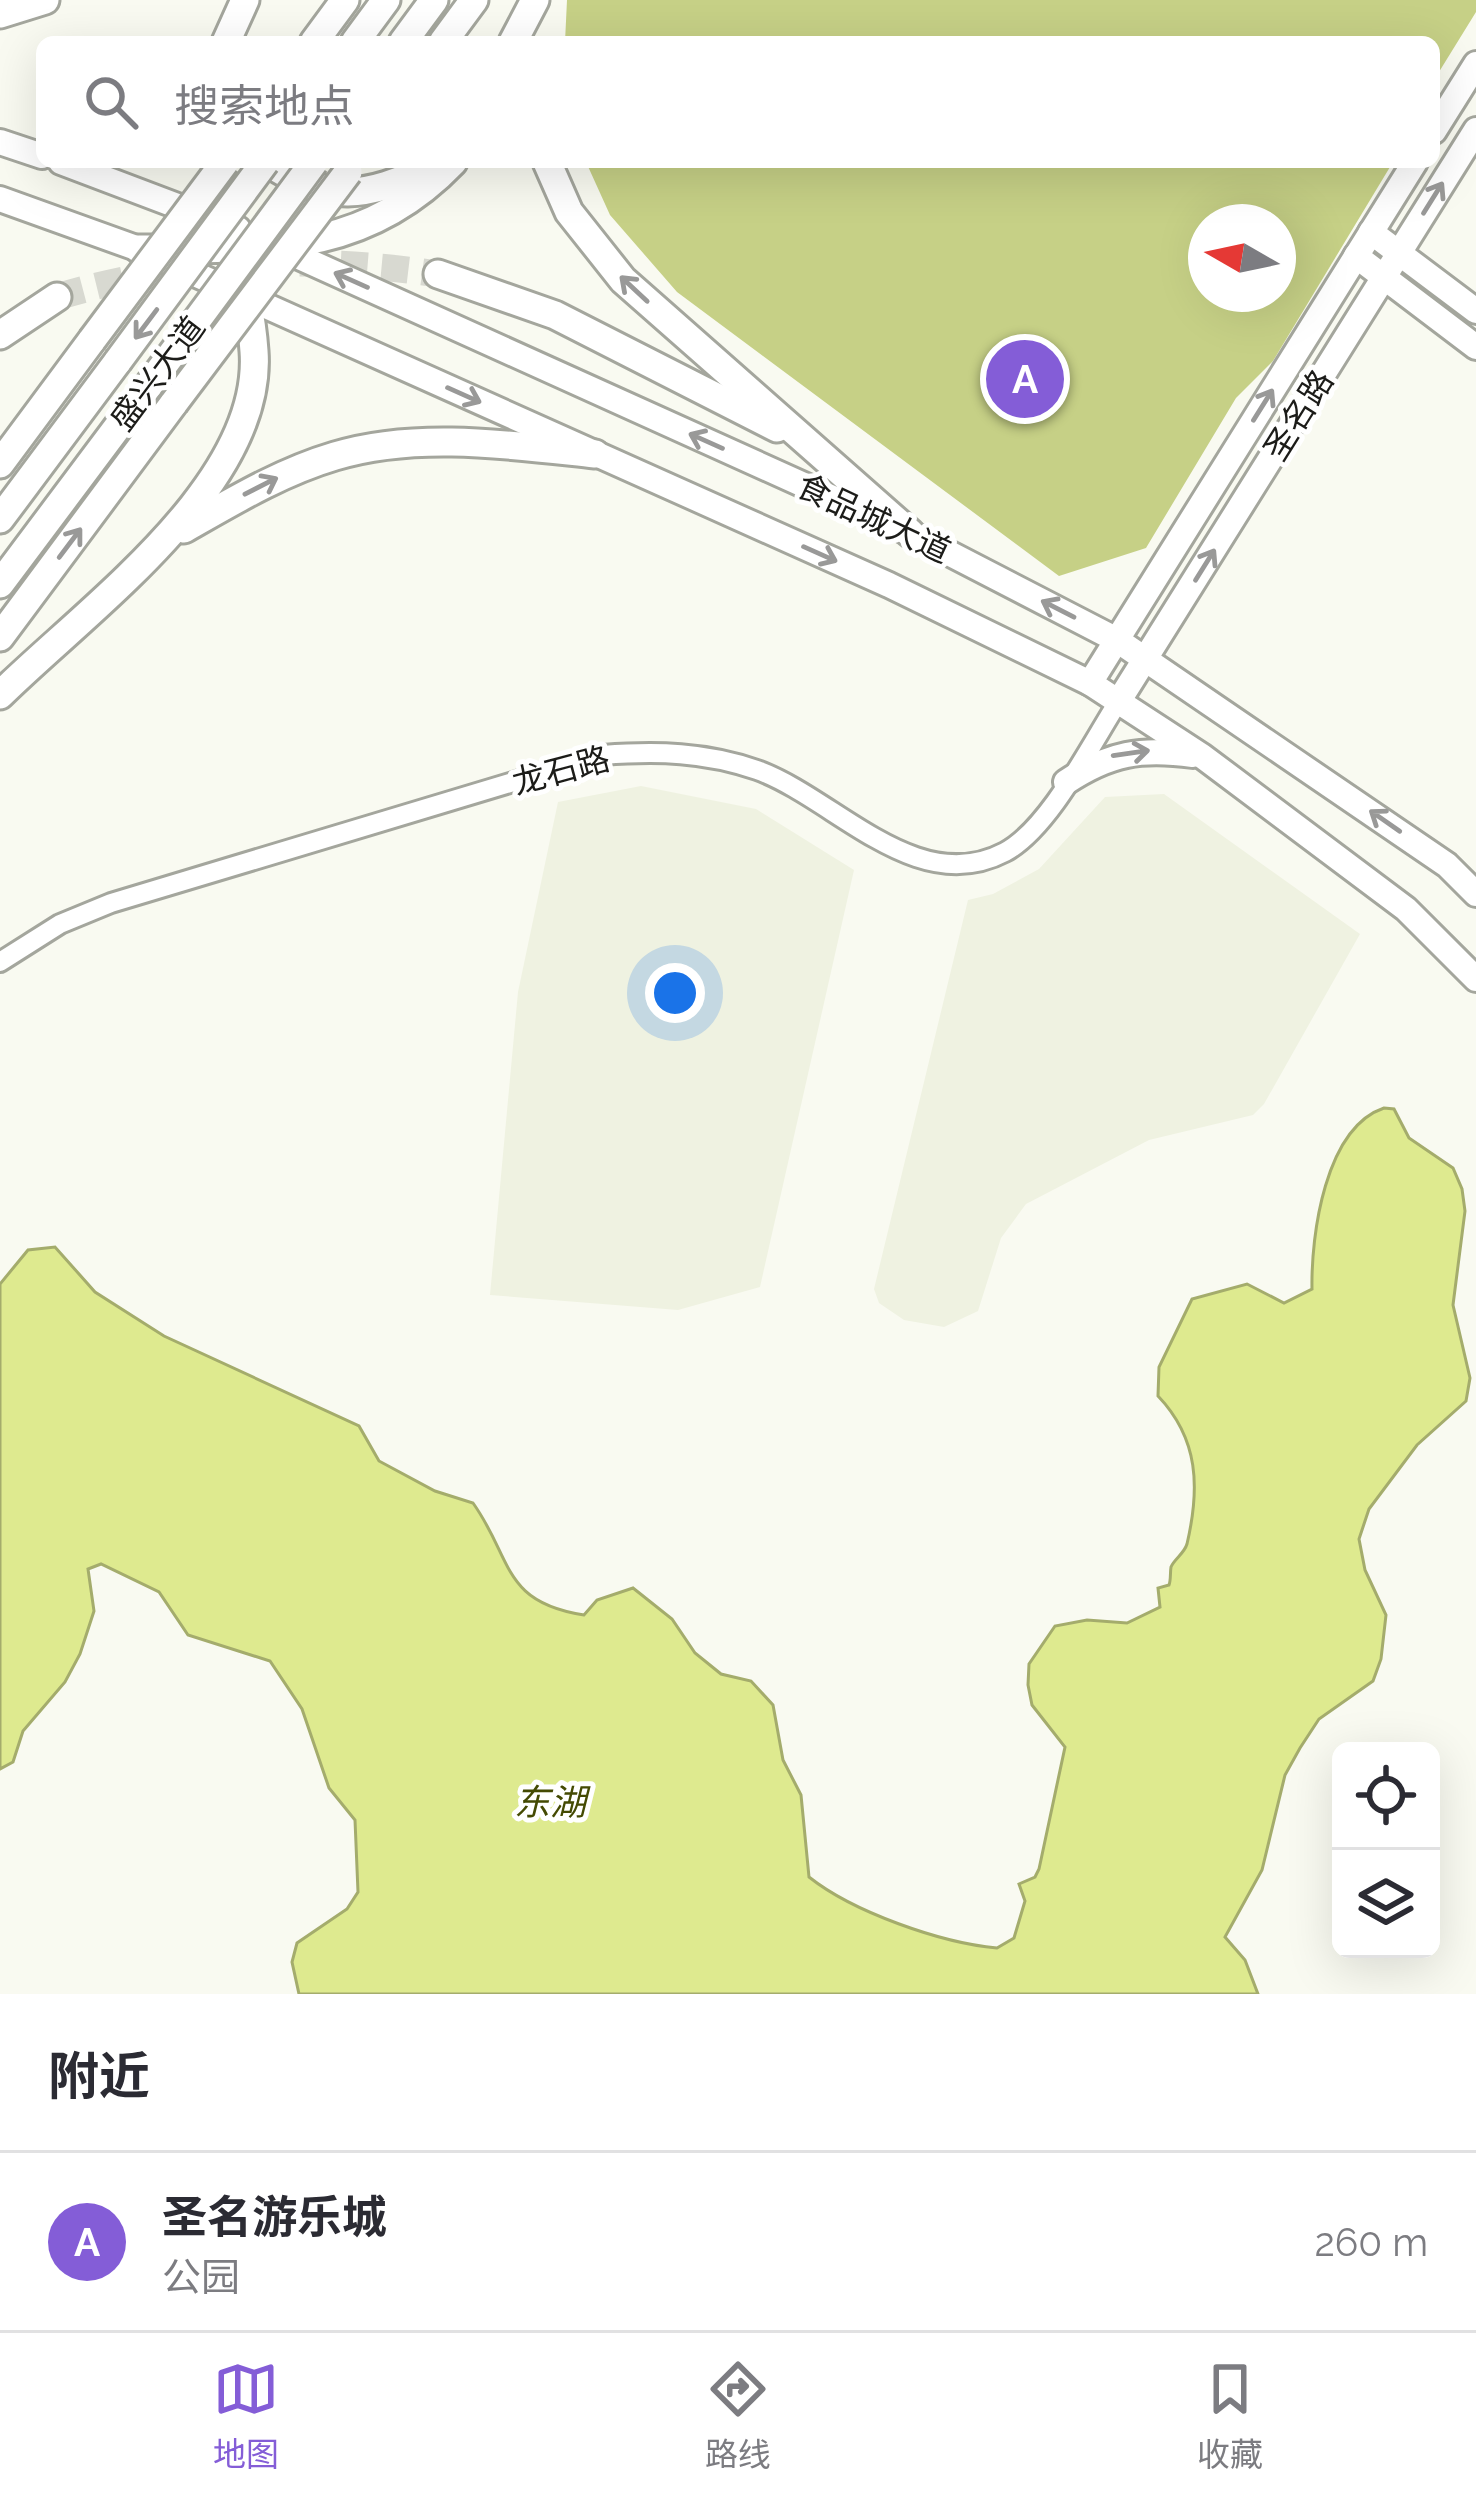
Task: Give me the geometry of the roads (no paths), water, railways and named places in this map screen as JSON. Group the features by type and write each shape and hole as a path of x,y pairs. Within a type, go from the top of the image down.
{"highway":[{"path":"0,14 45,0"},
{"path":"318,36 345,0"},
{"path":"359,36 386,0"},
{"path":"407,36 434,0"},
{"path":"447,36 474,0"},
{"path":"516,36 536,0"},
{"path":"533,36 536,0"},
{"path":"0,464 217,168"},
{"path":"0,695 159,543 214,483 238,443 251,400 254,351 229,236 222,168"},
{"name":"盛兴大道","path":"0,519 263,168"},
{"path":"276,168 300,184 339,194 379,190 425,168"},
{"name":"盛兴大道","path":"0,584 310,168"},
{"path":"0,637 350,168"},
{"path":"140,249 229,236 281,248 354,232 408,199 446,168"},
{"path":"550,168 569,212 623,280 910,533"},
{"path":"438,274 555,315 818,449"},
{"path":"0,334 57,297"},
{"path":"159,543 270,480 338,454 413,444 472,443 595,454"}],"main road":[{"path":"1440,121 1476,64"},
{"name":"圣名路","path":"1120,699 1476,130"},
{"path":"0,142 36,154"},
{"path":"75,168 229,236"},
{"name":"圣名路","path":"1090,683 1411,168"},
{"name":"食品城大道","path":"0,199 140,249 889,585 1090,683 1202,756 1406,909 1476,979"},
{"path":"1371,232 1476,311"},
{"name":"食品城大道","path":"281,248 910,533 1117,640 1447,865 1476,894"},
{"path":"1356,256 1476,347"},
{"path":"1066,782 1102,758 1133,750 1202,756"}],"street":[{"name":"龙石路","path":"0,962 60,924 110,902 604,754 676,752 761,772 924,862 969,864 1007,851 1039,823 1120,699"}],"water":[{"name":"东湖","path":"1384,1108 1394,1109 1409,1138 1453,1168 1462,1189 1465,1211 1453,1305 1470,1378 1466,1401 1417,1445 1369,1509 1359,1539 1365,1570 1386,1615 1381,1659 1373,1681 1319,1719 1300,1748 1285,1775 1262,1870 1225,1937 1245,1960 1258,1994 299,1994 292,1962 297,1943 347,1909 358,1892 355,1820 329,1788 302,1709 270,1661 188,1635 159,1592 101,1564 88,1569 94,1611 80,1654 65,1682 23,1731 13,1762 0,1769 0,1284 28,1250 55,1247 95,1292 164,1336 359,1426 379,1461 435,1491 473,1503 512,1575 537,1600 584,1615 597,1600 633,1588 672,1619 695,1653 721,1674 751,1681 773,1705 783,1760 801,1795 809,1877 849,1902 899,1924 997,1948 1014,1938 1025,1901 1019,1884 1035,1877 1039,1869 1065,1747 1032,1705 1029,1664 1055,1626 1087,1620 1127,1623 1160,1607 1158,1588 1169,1585 1171,1567 1187,1544 1194,1503 1193,1465 1182,1429 1158,1396 1159,1367 1192,1299 1247,1284 1284,1303 1312,1289 1319,1213 1335,1160 1364,1119"}],"tunnel":[{"path":"57,297 151,275 246,264 341,264 438,274"}],"place":[{"name":"圣名游乐城","path":"1025,379"}]}
